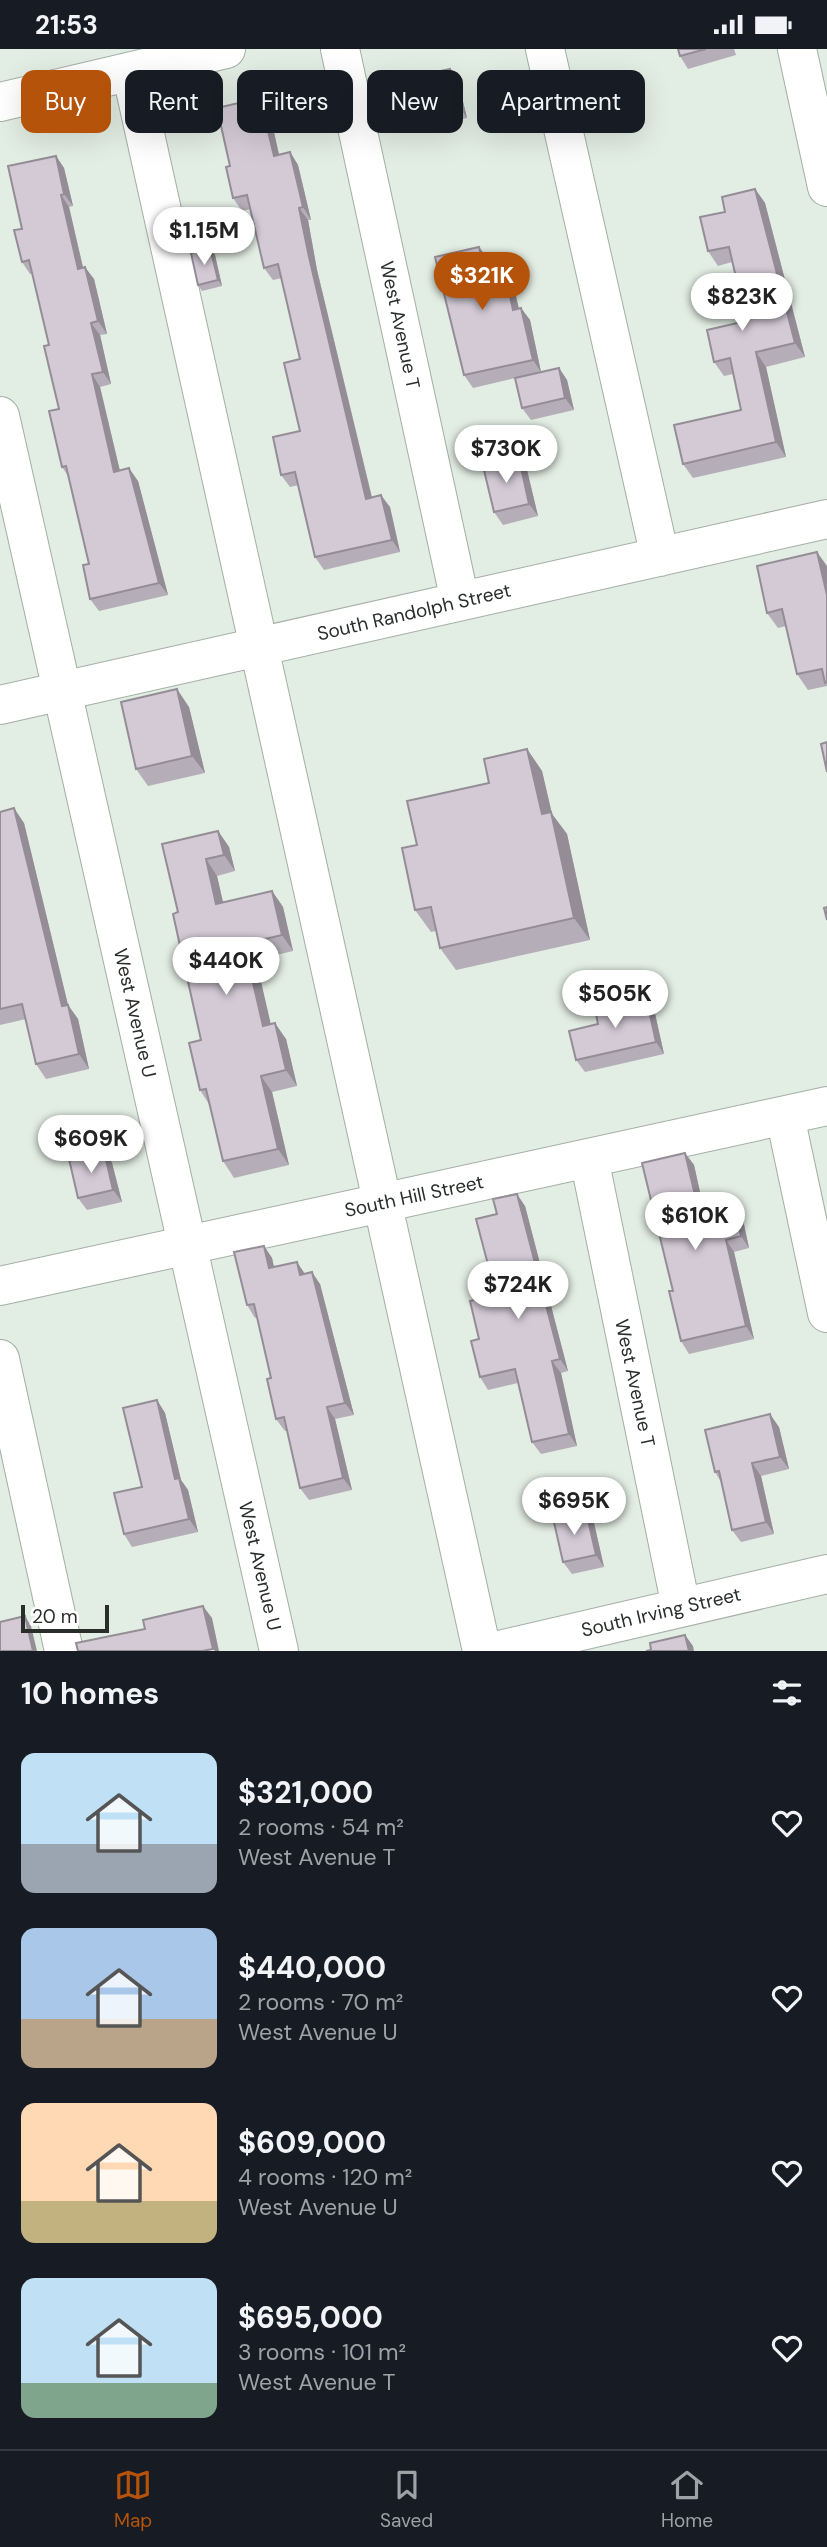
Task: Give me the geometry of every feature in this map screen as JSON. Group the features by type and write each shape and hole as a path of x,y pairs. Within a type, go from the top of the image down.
{"street":[{"path":"135,70 226,49"},
{"name":"West Avenue T","path":"340,49 460,601"},
{"path":"545,49 660,557"},
{"path":"797,49 827,187"},
{"path":"0,101 125,72"},
{"path":"145,133 482,1651"},
{"name":"West Avenue U","path":"0,416 279,1651"},
{"name":"South Randolph Street","path":"0,705 827,519"},
{"name":"South Hill Street","path":"0,1286 827,1107"},
{"path":"785,1116 827,1313"},
{"name":"West Avenue T","path":"589,1158 681,1607"},
{"path":"0,1359 64,1651"},
{"name":"South Irving Street","path":"495,1651 827,1574"}],"building":[{"path":"678,49 706,49 680,56"},
{"path":"237,103 237,133 268,133 274,156 290,152 303,207 299,208 309,257 366,499 381,495 392,540 315,557 295,472 281,475 273,437 300,431 284,363 300,359 278,264 264,268 247,195 233,198 226,167 230,166 223,133 223,107"},
{"path":"56,156 64,194 61,195 78,269 85,267 98,321 91,323 103,372 92,374 114,472 129,468 159,583 90,599 83,565 89,564 66,466 62,467 49,411 59,409 44,346 49,345 29,260 22,262 14,230 22,229 8,166"},
{"path":"755,189 795,343 756,352 776,442 683,464 674,425 741,410 730,358 714,362 707,330 746,321 729,247 708,251 700,217 725,212 722,197"},
{"path":"479,247 483,263 502,259 513,310 521,308 533,360 464,375 435,257"},
{"path":"210,248 218,280 198,285 191,253"},
{"path":"559,368 565,398 522,408 515,378"},
{"path":"519,458 529,504 494,512 483,466"},
{"path":"817,552 827,595 825,683 822,669 797,674 782,609 767,613 757,566"},
{"path":"177,689 192,756 136,769 121,702"},
{"path":"827,742 827,772 821,744"},
{"path":"527,749 542,814 551,812 574,918 440,948 431,907 415,910 402,848 417,845 407,801 489,783 484,759"},
{"path":"14,808 62,1006 68,1005 79,1054 36,1064 22,1004 0,1009 0,812"},
{"path":"218,831 224,855 206,859 216,904 272,891 282,935 244,944 263,1026 275,1023 286,1070 261,1076 278,1149 223,1161 206,1089 200,1090 189,1043 201,1040 173,914 178,912 162,844"},
{"path":"646,997 656,1042 576,1060 569,1031 598,1024 595,1009"},
{"path":"104,1151 113,1190 78,1198 69,1159"},
{"path":"685,1153 700,1216 734,1208 741,1236 726,1240 746,1326 681,1341 669,1291 673,1291 642,1163"},
{"path":"517,1194 560,1359 552,1361 569,1434 532,1442 515,1369 480,1377 471,1341 479,1339 470,1301 496,1295 476,1219 497,1214 493,1199"},
{"path":"264,1246 269,1268 297,1262 300,1275 312,1272 345,1403 327,1407 343,1478 300,1488 284,1417 276,1419 267,1379 271,1378 254,1304 247,1305 234,1252"},
{"path":"157,1400 175,1479 179,1478 189,1519 124,1534 114,1493 142,1487 123,1408"},
{"path":"770,1414 780,1457 752,1463 766,1522 732,1530 719,1471 715,1472 705,1430"},
{"path":"586,1511 596,1555 563,1562 553,1518"},
{"path":"203,1606 213,1649 78,1651 76,1643 145,1629 143,1620"},
{"path":"25,1616 33,1651 0,1651 0,1622"},
{"path":"685,1635 689,1651 646,1651 651,1650 650,1643"}]}
